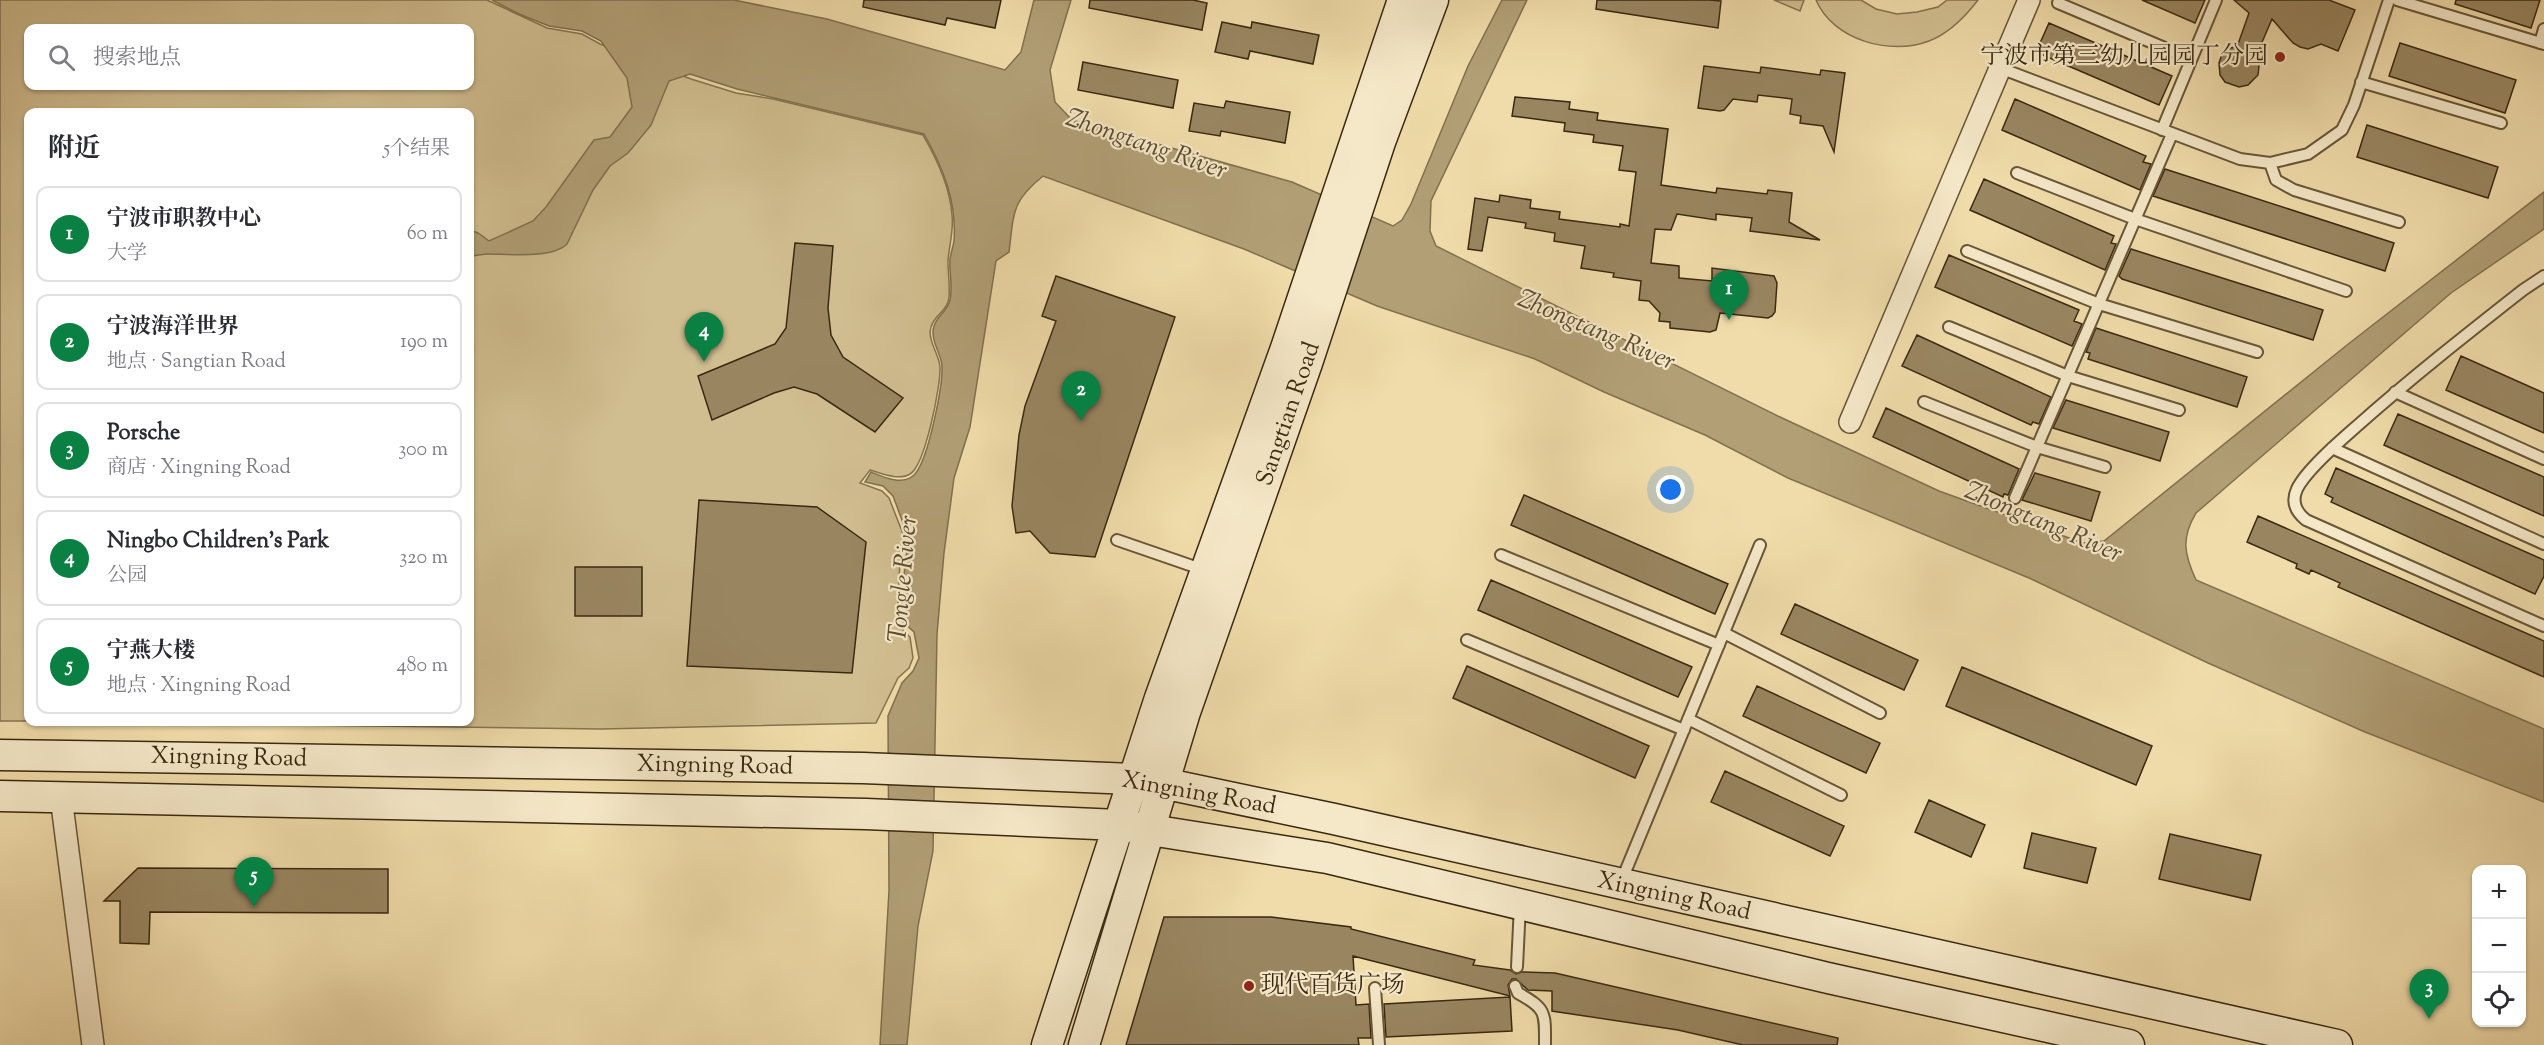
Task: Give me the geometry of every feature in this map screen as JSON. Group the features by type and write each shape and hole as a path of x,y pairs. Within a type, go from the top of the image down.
{"main road":[{"name":"Sangtian Road","path":"1047,1045 1119,825 1148,781 1296,356 1369,137 1403,0"},
{"name":"Sangtian Road","path":"1369,137 1433,0"},
{"name":"Sangtian Road","path":"1083,1045 1148,830 1148,781 1206,571 1296,356"},
{"name":"Xingning Road","path":"0,755 863,768 1148,781 1334,819 2337,1045"},
{"name":"Xingning Road","path":"0,796 949,816 1119,825 1327,858 1828,978 2129,1045"}],"street":[{"path":"1851,422 2029,0"},
{"path":"62,797 93,1045"}],"lane":[{"path":"2016,498 2135,219 2191,59 2216,0"},
{"path":"2000,68 2240,159 2270,163 2308,154 2342,130 2361,82 2388,0"},
{"path":"2397,0 2542,43 2544,29"},
{"path":"2058,3 2191,59"},
{"path":"2361,82 2501,123"},
{"path":"2270,163 2276,180 2294,190 2399,222"},
{"path":"2017,173 2135,219 2346,291"},
{"path":"1967,251 2099,304 2257,352"},
{"path":"2544,276 2523,290 2395,392 2331,448 2297,488 2294,501 2296,513 2306,520 2544,626"},
{"path":"1949,327 2068,376 2179,410"},
{"path":"2395,392 2544,459"},
{"path":"1924,402 2037,447 2105,467"},
{"path":"2331,448 2544,544"},
{"path":"1116,540 1206,571"},
{"path":"1619,885 1760,545"},
{"path":"1501,555 1719,645"},
{"path":"1724,633 1880,713"},
{"path":"1467,640 1686,724 1841,795"},
{"path":"1517,967 1520,905"},
{"path":"1515,986 1518,993 1537,1004 1542,1011 1545,1045"},
{"path":"1375,988 1379,1045"}],"shaded area":[{"path":"0,0 487,0 547,28 582,34 600,44 691,79 736,93 773,99 923,135 942,173 951,204 949,297 946,307 933,322 930,332 940,367 940,376 931,424 916,468 910,474 901,477 870,470 860,483 882,491 889,498 905,539 900,559 897,624 910,637 913,658 909,668 898,678 876,723 601,729 366,726 474,726 474,108 24,108 24,721 0,721"},
{"path":"1774,0 1804,0 1800,11"},
{"path":"1816,0 1861,0 1876,9 1897,14 1938,7 1947,0 1978,0 1944,34 1929,41 1897,47 1864,41 1849,35 1824,14"}],"water":[{"path":"492,0 734,0 827,19 1005,70 1021,52 1034,0 1071,0 1050,70 1055,102 1072,120 1292,182 1393,226 1402,220 1411,204 1468,66 1502,0 1527,0 1431,201 1430,231 1436,246 1780,417 1939,491 2083,543 2104,541 2347,345 2544,192 2544,229 2451,293 2196,513 2188,530 2186,546 2196,580 2544,729 2544,802 2365,732 2208,663 2029,578 1788,478 1705,435 1604,392 1535,359 1377,306 1244,249 1043,176 1019,201 1009,252 996,261 970,427 954,478 944,553 937,634 933,851 918,926 907,1045 880,1045 889,891 888,716 902,683 913,671 919,658 914,632 901,620 909,539 893,496 883,486 865,482 871,472 899,480 914,475 924,455 934,423 942,366 933,331 950,300 950,259 954,241 951,199 943,172 924,134 737,89 690,74 669,81 651,125 628,153 610,166 593,190 567,244 560,249 541,254 474,256 474,232 489,241 533,221 546,207 594,140 610,137 632,107 627,78 601,41 582,31 549,26"}],"building":[{"path":"864,0 1001,0 995,28 947,18 945,25 863,7"},
{"path":"1090,0 1193,0 1207,3 1202,30 1089,8"},
{"path":"1597,0 1721,1 1718,28 1596,9"},
{"path":"2142,0 2205,0 2195,23"},
{"path":"2234,0 2329,0 2355,10 2338,51 2321,44 2308,49 2300,47 2293,43 2272,19 2257,54 2258,75 2248,85 2239,87 2225,82 2220,75 2219,63 2222,54 2230,48 2237,47 2249,13"},
{"path":"2456,0 2540,0 2531,28 2455,4"},
{"path":"1222,22 1251,28 1252,22 1319,35 1313,64 1250,51 1248,59 1215,52"},
{"path":"2049,23 2172,76 2159,105 2036,52"},
{"path":"2400,43 2516,80 2505,113 2389,76"},
{"path":"1083,62 1178,80 1173,108 1078,90"},
{"path":"1704,66 1760,73 1761,67 1820,75 1821,70 1845,73 1834,152 1823,126 1800,123 1801,116 1790,114 1792,99 1758,95 1757,102 1733,99 1724,110 1720,111 1698,108"},
{"path":"1515,97 1570,102 1569,109 1598,113 1597,120 1668,129 1661,185 1716,193 1717,188 1767,194 1768,190 1792,193 1789,222 1820,240 1750,231 1752,218 1716,214 1716,220 1677,214 1671,230 1655,229 1651,263 1679,266 1679,278 1712,281 1712,268 1774,276 1777,283 1775,312 1772,316 1768,318 1720,313 1716,330 1710,332 1670,328 1670,322 1659,321 1660,313 1649,301 1639,300 1641,281 1613,277 1614,273 1581,268 1585,246 1554,241 1555,233 1525,228 1526,223 1488,217 1482,251 1468,249 1475,198 1499,202 1500,195 1531,200 1530,208 1560,212 1559,219 1620,227 1620,224 1629,226 1636,172 1619,170 1623,146 1593,142 1594,135 1564,131 1565,123 1512,116"},
{"path":"2015,99 2146,156 2143,162 2151,164 2140,190 2002,130"},
{"path":"1226,101 1290,112 1285,143 1221,131 1220,136 1189,131 1194,103 1224,108"},
{"path":"2367,125 2498,167 2488,198 2357,157"},
{"path":"2165,169 2394,243 2385,271 2153,196"},
{"path":"1984,179 2114,236 2111,243 2116,244 2105,270 1970,210"},
{"path":"795,243 833,246 828,308 831,335 843,357 903,398 875,432 817,394 794,387 774,393 712,420 698,376 775,344 786,328"},
{"path":"2131,249 2323,310 2313,340 2122,279 2119,276"},
{"path":"1949,255 2079,310 2074,321 2082,324 2072,346 1935,287"},
{"path":"1056,276 1175,317 1095,557 1050,553 1030,531 1016,533 1012,506 1019,435 1025,406 1056,321 1042,316"},
{"path":"2096,328 2247,377 2237,407 2088,359 2090,353 2086,352"},
{"path":"1917,335 2051,397 2039,424 2033,422 2031,425 1902,366"},
{"path":"2461,356 2544,393 2544,433 2446,390"},
{"path":"2066,400 2169,432 2160,461 2053,428"},
{"path":"1886,408 2019,469 2008,495 2004,494 2003,497 1873,437"},
{"path":"2398,414 2544,477 2544,516 2384,445"},
{"path":"2336,468 2544,560 2544,576 2535,594 2331,502 2333,498 2325,494"},
{"path":"2035,473 2100,492 2091,521 2022,500"},
{"path":"1524,495 1728,584 1715,614 1511,525"},
{"path":"699,500 817,507 866,542 852,673 687,666"},
{"path":"2258,516 2544,641 2544,677 2338,587 2340,583 2311,570 2309,574 2296,568 2297,564 2247,542"},
{"path":"575,567 642,567 642,616 575,616"},
{"path":"1491,580 1692,667 1678,697 1478,610"},
{"path":"1795,604 1918,660 1904,690 1781,634"},
{"path":"1467,666 1649,746 1635,778 1453,698"},
{"path":"1962,667 2152,746 2136,785 1946,706"},
{"path":"1757,686 1880,743 1866,773 1743,716"},
{"path":"1725,771 1844,826 1830,856 1711,802"},
{"path":"1929,800 1985,825 1971,857 1915,832"},
{"path":"2032,833 2096,848 2087,883 2024,868"},
{"path":"2170,834 2261,855 2250,900 2159,879"},
{"path":"138,868 388,869 388,913 150,912 149,944 120,943 120,901 104,901"},
{"name":"现代百货广场","path":"1164,917 1271,917 1351,927 1351,929 1475,960 1473,965 1510,970 1516,974 1522,972 1555,973 1838,1038 1837,1045 1743,1045 1678,1030 1552,1011 1552,991 1528,990 1516,979 1512,979 1508,985 1510,996 1353,956 1356,1005 1369,1004 1371,1038 1358,1038 1359,1045 1126,1045"},
{"path":"1510,997 1512,1031 1386,1037 1384,1004"}],"place":[{"name":"宁波市第三幼儿园园丁分园","path":"2280,57"},
{"name":"宁波市职教中心","path":"1729,320"},
{"name":"Ningbo Children's Park","path":"704,362"},
{"name":"宁波海洋世界","path":"1081,421"},
{"name":"宁燕大楼","path":"254,907"},
{"name":"现代百货广场","path":"1249,986"},
{"name":"Porsche","path":"2429,1019"}],"water label":[{"name":"Zhongtang River","path":"1146,145"},
{"name":"Zhongtang River","path":"1596,331"},
{"name":"Zhongtang River","path":"2043,523"},
{"name":"Tongle River","path":"904,579"}]}
